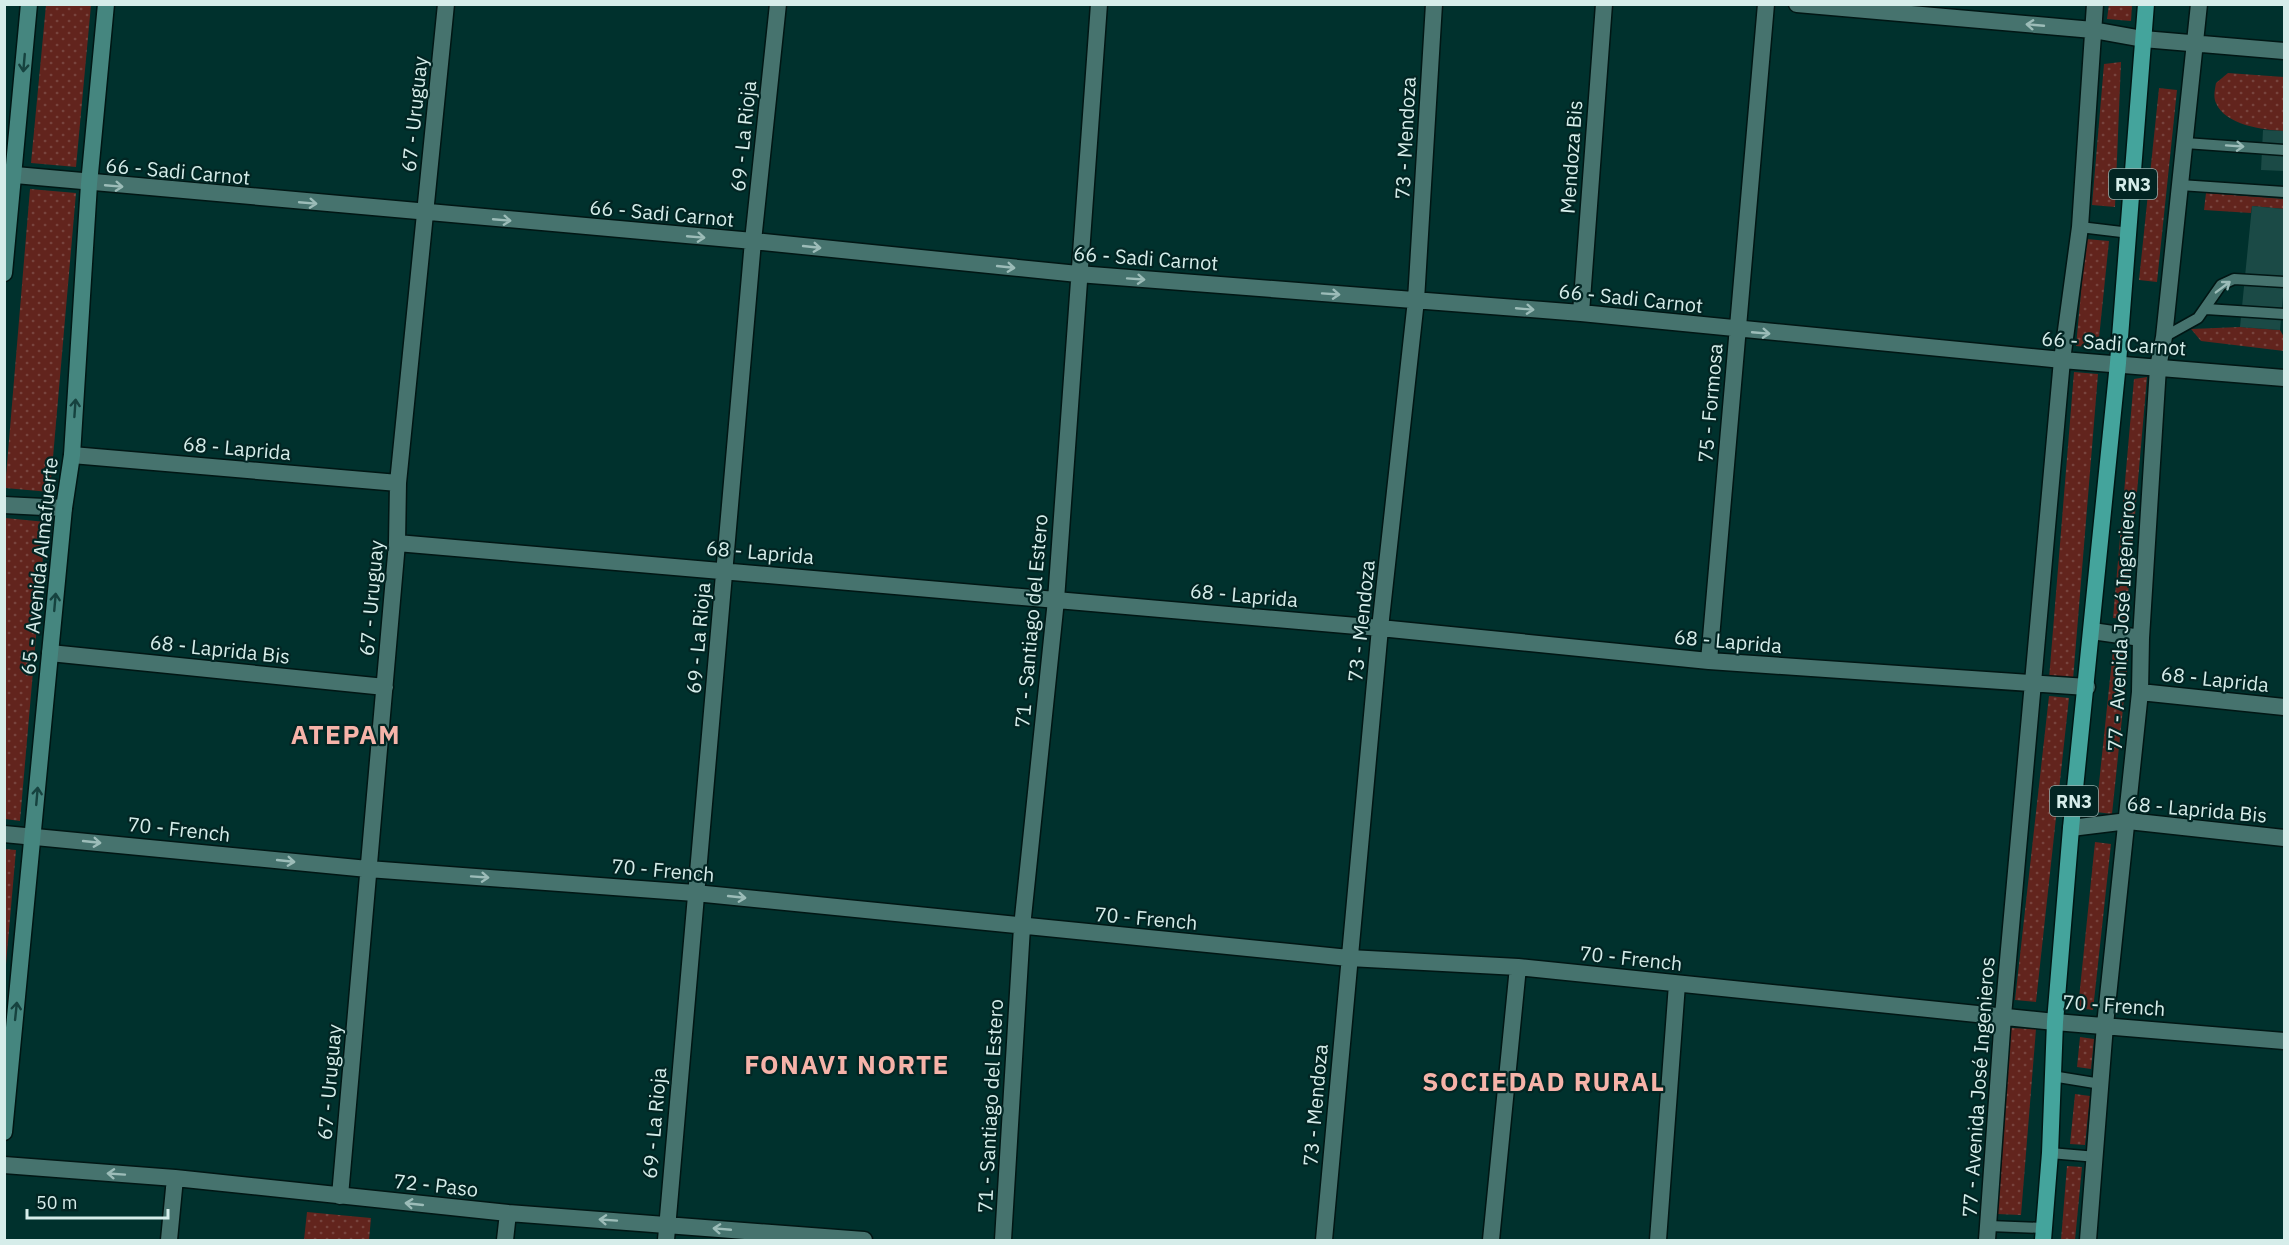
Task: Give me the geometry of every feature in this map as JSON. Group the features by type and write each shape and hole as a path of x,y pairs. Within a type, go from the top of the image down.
{"highway":[{"name":"77 - Avenida José Ingenieros","path":"2043,1234 2050,1153 2055,1022 2071,828 2087,687 2130,233 2146,4"}],"main road":[{"path":"4,273 9,175 29,4"},
{"name":"65 - Avenida Almafuerte","path":"4,1132 64,508 72,455 89,184 106,4"}],"street":[{"name":"67 - Uruguay","path":"340,1196 397,543 398,483 446,4"},
{"name":"69 - La Rioja","path":"666,1232 753,242 778,4"},
{"name":"71 - Santiago del Estero","path":"1003,1240 1022,927 1056,600 1099,4"},
{"name":"73 - Mendoza","path":"1324,1240 1380,628 1416,300 1434,4"},
{"name":"Mendoza Bis","path":"1581,314 1604,4"},
{"name":"75 - Formosa","path":"1709,661 1766,4"},
{"path":"1797,4 2093,30 2143,39 2284,51"},
{"name":"77 - Avenida José Ingenieros","path":"1988,1233 2003,1016 2035,685 2062,360 2080,227 2095,4"},
{"name":"77 - Avenida José Ingenieros","path":"2088,1240 2097,1157 2106,1025 2140,692 2140,638 2158,367 2164,337 2199,4"},
{"name":"66 - Sadi Carnot","path":"9,175 753,242 1078,274 1581,314 2062,360 2284,378"},
{"name":"68 - Laprida","path":"72,455 398,483"},
{"path":"4,505 64,508"},
{"name":"68 - Laprida","path":"397,543 1380,628 1709,661 2087,687"},
{"path":"2092,632 2140,638"},
{"name":"68 - Laprida Bis","path":"51,653 385,687"},
{"name":"68 - Laprida","path":"2140,692 2284,707"},
{"name":"68 - Laprida Bis","path":"2071,828 2128,821 2284,838"},
{"name":"70 - French","path":"4,834 368,869 695,893 1349,958 1518,968 2055,1022 2284,1041"},
{"path":"1491,1240 1518,968"},
{"path":"1658,1240 1677,984"},
{"name":"72 - Paso","path":"4,1165 175,1178 666,1232 864,1240"},
{"path":"169,1240 175,1178"},
{"path":"505,1240 507,1213"}],"lane":[{"path":"2185,143 2284,150"},
{"path":"2180,185 2284,192"},
{"path":"2080,227 2130,233"},
{"path":"2164,337 2198,318 2222,285 2234,279 2284,282"},
{"path":"2206,309 2284,314"},
{"path":"2052,1076 2101,1083"},
{"path":"2050,1153 2097,1157"},
{"path":"1988,1233 2043,1234"}],"shaded area":[{"path":"2109,4 2132,5 2131,21 2107,19"},
{"path":"46,5 91,5 76,167 31,163"},
{"path":"2121,62 2115,207 2092,205 2104,64"},
{"path":"2228,73 2284,77 2284,131 2246,125 2227,117 2216,103 2214,93 2216,83"},
{"path":"2159,88 2177,90 2157,282 2139,280"},
{"path":"30,189 76,193 50,492 5,488"},
{"path":"2206,193 2284,199 2284,209 2252,206 2251,213 2204,210"},
{"path":"2086,239 2109,241 2098,348 2076,346"},
{"path":"2240,327 2280,330 2284,337 2284,351 2201,341 2191,329"},
{"path":"2074,372 2098,374 2073,680 2049,679"},
{"path":"2147,377 2126,619 2113,618 2134,379"},
{"path":"5,518 46,522 20,821 5,819"},
{"path":"2113,650 2129,651 2112,814 2096,812"},
{"path":"2049,696 2069,698 2036,1002 2015,1000"},
{"path":"2095,842 2111,844 2093,1010 2078,1008"},
{"path":"4,849 16,850 5,976"},
{"path":"2011,1028 2036,1029 2021,1215 1997,1214"},
{"path":"2080,1037 2094,1039 2091,1069 2077,1067"},
{"path":"2075,1094 2090,1096 2085,1145 2070,1144"},
{"path":"2067,1166 2082,1167 2075,1240 2061,1240"},
{"path":"307,1212 371,1218 369,1240 304,1240"}],"building":[{"path":"2263,130 2284,131 2284,171 2261,170"},
{"path":"2252,206 2284,209 2284,285 2280,330 2240,327"}],"district":[{"name":"ATEPAM","path":"346,734"},
{"name":"FONAVI NORTE","path":"847,1064"},
{"name":"SOCIEDAD RURAL","path":"1544,1081"}]}
